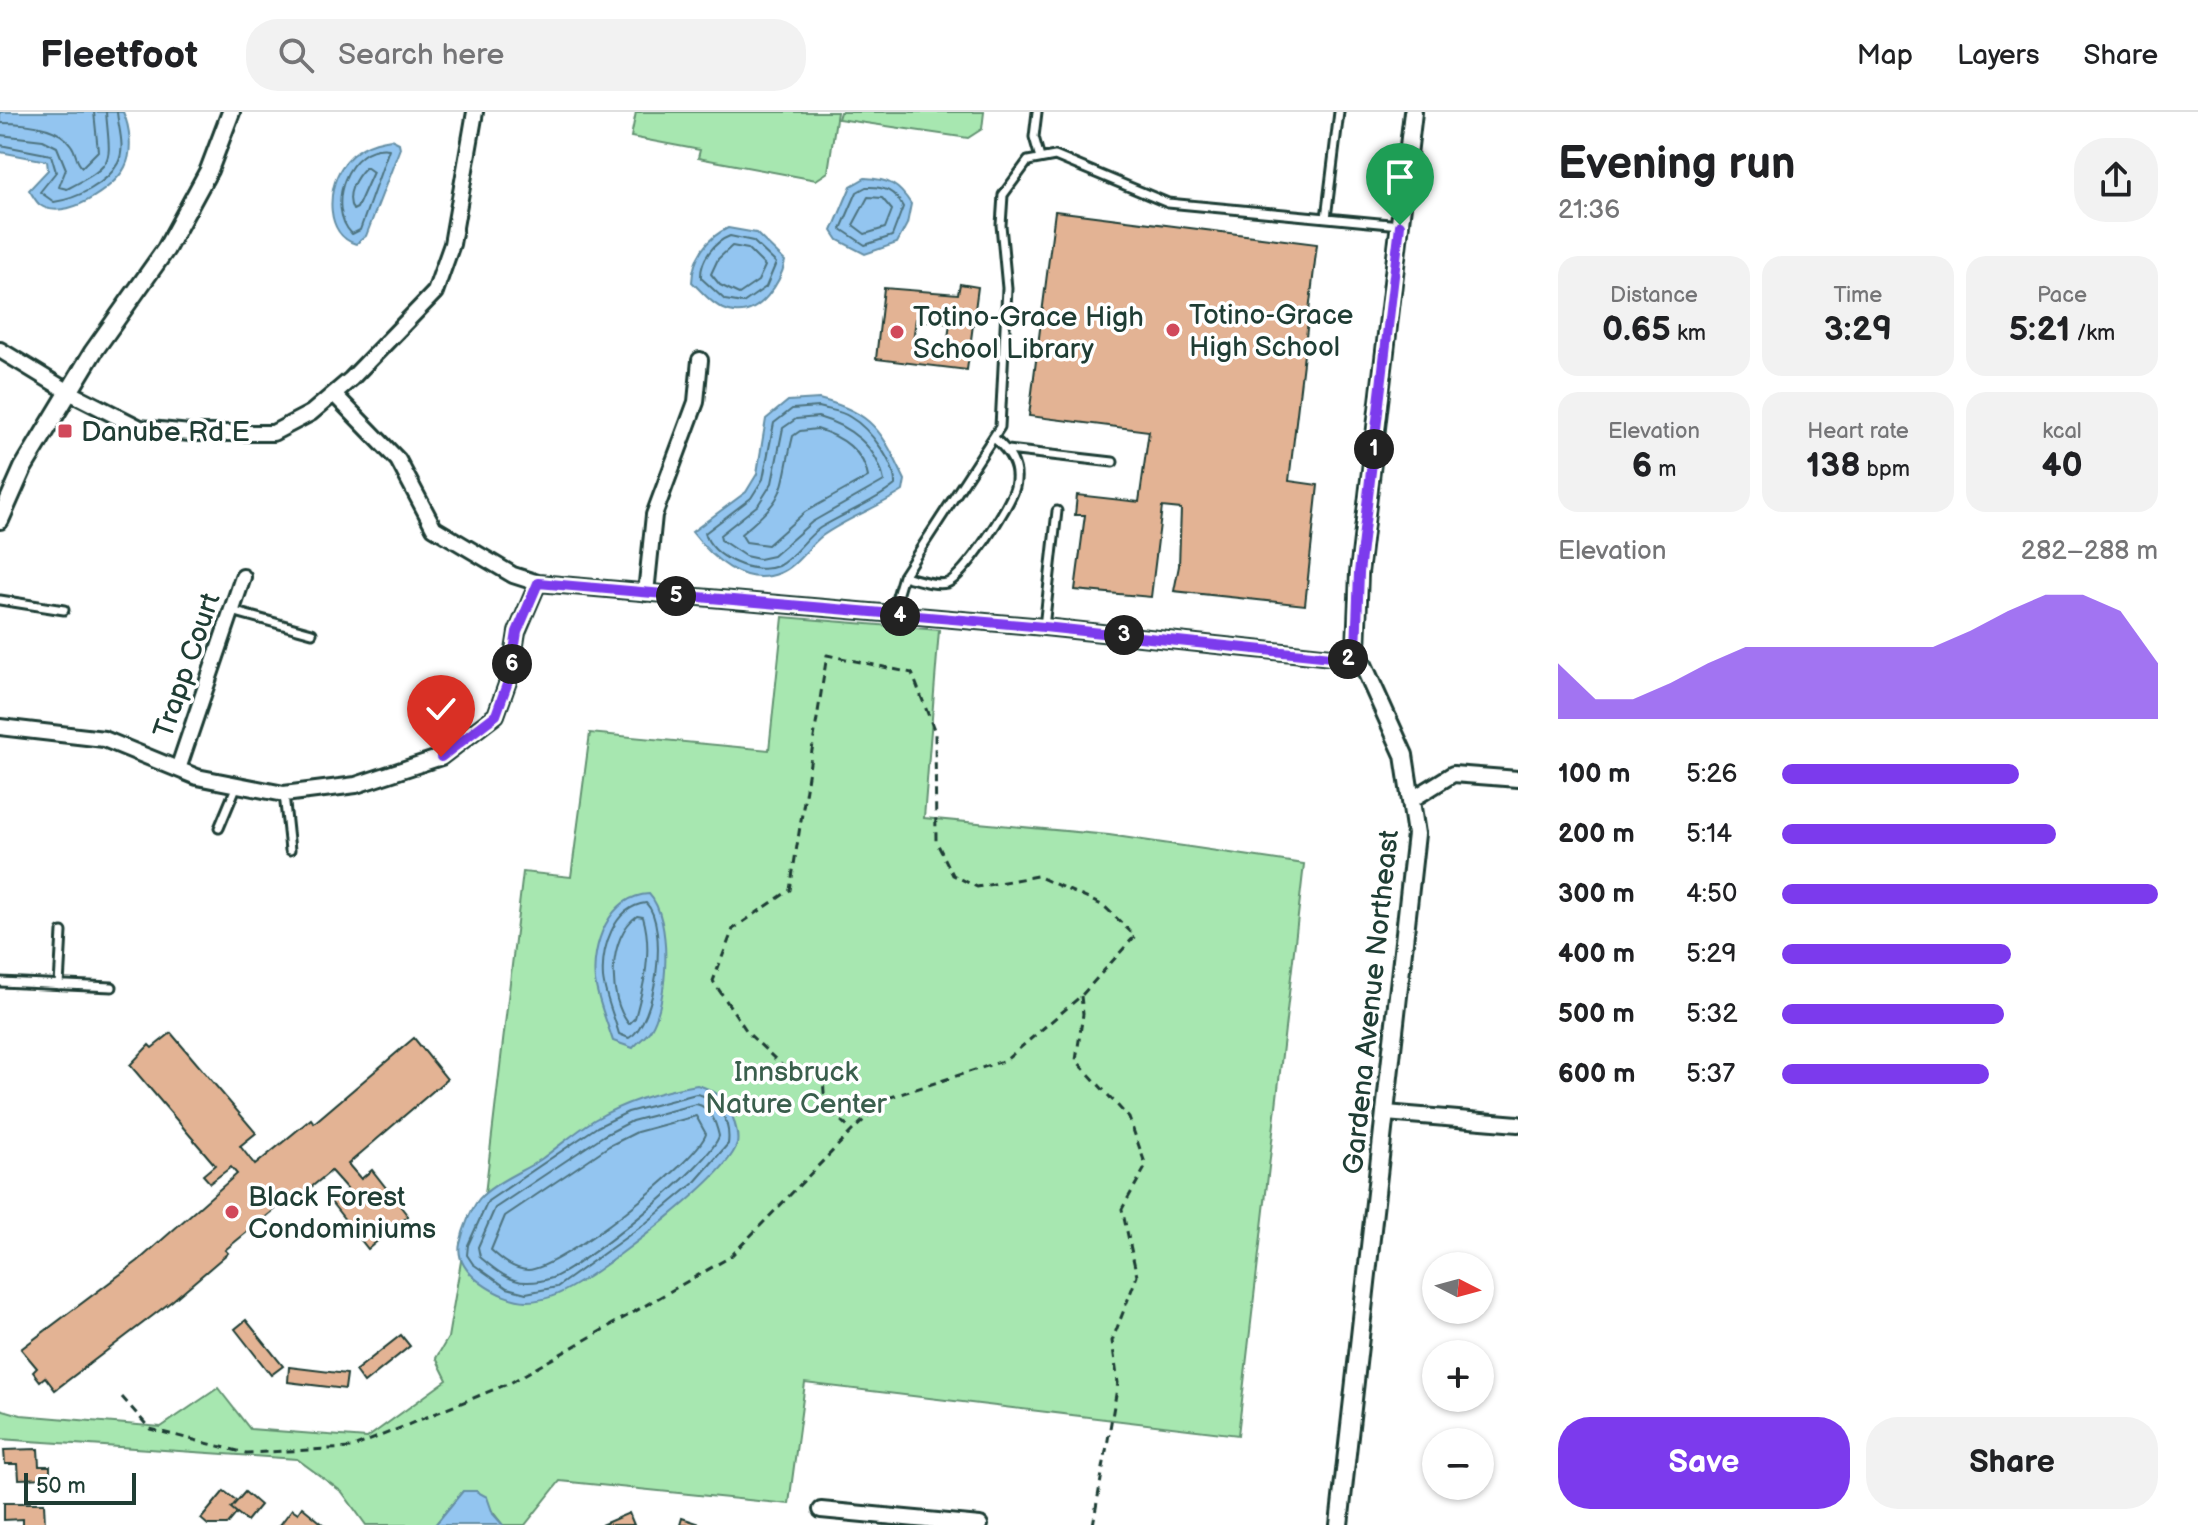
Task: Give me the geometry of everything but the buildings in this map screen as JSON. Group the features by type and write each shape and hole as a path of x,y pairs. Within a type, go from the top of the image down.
{"street":[{"path":"0,520 23,468 69,392 166,249 209,170 231,112"},
{"path":"0,350 69,392 140,428 190,433 273,433 311,413 334,394 435,292 452,244 475,112"},
{"name":"Gardena Avenue Northeast","path":"1339,1525 1416,834 1404,755 1356,649 1359,573 1413,112"},
{"path":"646,593 654,515 696,402 700,360"},
{"path":"334,394 398,460 434,528 513,575 538,583 1044,627 1360,660"},
{"name":"Trapp Court","path":"178,769 243,577"},
{"path":"0,727 104,739 178,769 284,794 356,785 441,757 496,715 510,676 517,632 538,583"},
{"path":"1411,800 1453,774 1518,779"},
{"path":"1386,1113 1518,1124"},
{"path":"821,1510 980,1525"}],"lane":[{"path":"1037,112 1034,137 1040,158"},
{"path":"1326,218 1339,112"},
{"path":"891,616 903,576 1000,427 1007,288 1001,225 1003,195 1028,161 1055,156 1168,203 1400,225"},
{"path":"903,576 940,584 960,576 1009,503 1016,486 1015,467 1008,450 994,438"},
{"path":"1008,450 1113,462"},
{"path":"1044,627 1057,511"},
{"path":"0,600 64,610"},
{"path":"232,611 312,633"},
{"path":"219,828 237,785"},
{"path":"284,794 290,850"},
{"path":"59,985 62,932"},
{"path":"0,982 112,987"}],"path":[{"path":"122,1397 150,1429 246,1453 351,1448 510,1383 730,1257 888,1098 1006,1060 1081,996 1135,936 1104,906 1037,876 977,887 953,875 936,841 935,732 912,673 827,655 798,818 790,890 733,929 713,981 748,1033 792,1075 823,1078 825,1106 852,1131"},
{"path":"1081,996 1083,1014 1076,1060 1129,1118 1146,1166 1122,1209 1137,1276 1112,1341 1118,1383 1093,1525"}],"green space":[{"path":"636,112 837,112 828,172 816,180 698,158 700,150 631,137"},
{"path":"840,112 984,112 982,129 968,138 838,119"},
{"name":"Innsbruck Nature Center","path":"783,617 939,630 924,818 1109,835 1304,864 1238,1435 805,1383 789,1504 560,1481 525,1525 503,1525 476,1491 463,1491 435,1525 366,1525 342,1492 297,1459 0,1439 0,1409 21,1415 161,1427 218,1388 250,1429 367,1438 447,1380 436,1358 448,1338 461,1261 460,1243 485,1194 523,872 571,877 590,733 769,750"}],"water":[{"path":"0,112 123,112 130,140 125,167 110,185 87,201 62,209 50,209 39,204 29,190 48,170 47,161 0,152"},
{"path":"391,139 399,143 400,148 366,236 356,244 346,239 334,221 332,199 337,176 358,151 370,144"},
{"path":"865,178 892,184 911,204 907,224 897,243 865,254 838,240 832,231 851,186"},
{"path":"728,228 756,233 785,261 768,296 743,312 722,308 692,282 702,250 713,237"},
{"path":"819,399 852,411 874,426 905,480 903,491 832,530 780,573 754,577 730,568 692,532 746,492 757,474 766,419 788,401"},
{"path":"649,894 662,922 664,981 651,1029 633,1048 613,1041 595,981 596,952 613,913 623,903"},
{"path":"697,1085 723,1099 732,1115 737,1144 714,1176 668,1217 598,1270 549,1297 535,1301 517,1300 493,1291 472,1275 460,1255 460,1244 472,1211 489,1190 540,1160 606,1113 670,1090"},
{"path":"463,1491 476,1491 487,1497 493,1514 503,1525 435,1525"}],"place":[{"name":"Totino-Grace High School","path":"1173,330"},
{"name":"Totino-Grace High School Library","path":"897,332"},
{"name":"Danube Rd E","path":"65,431"},
{"name":"Black Forest Condominiums","path":"232,1212"}],"route":[{"path":"441,757 496,715 510,676 517,632 538,583 854,613 1044,627 1360,660 1356,649 1359,573 1400,225"}]}
